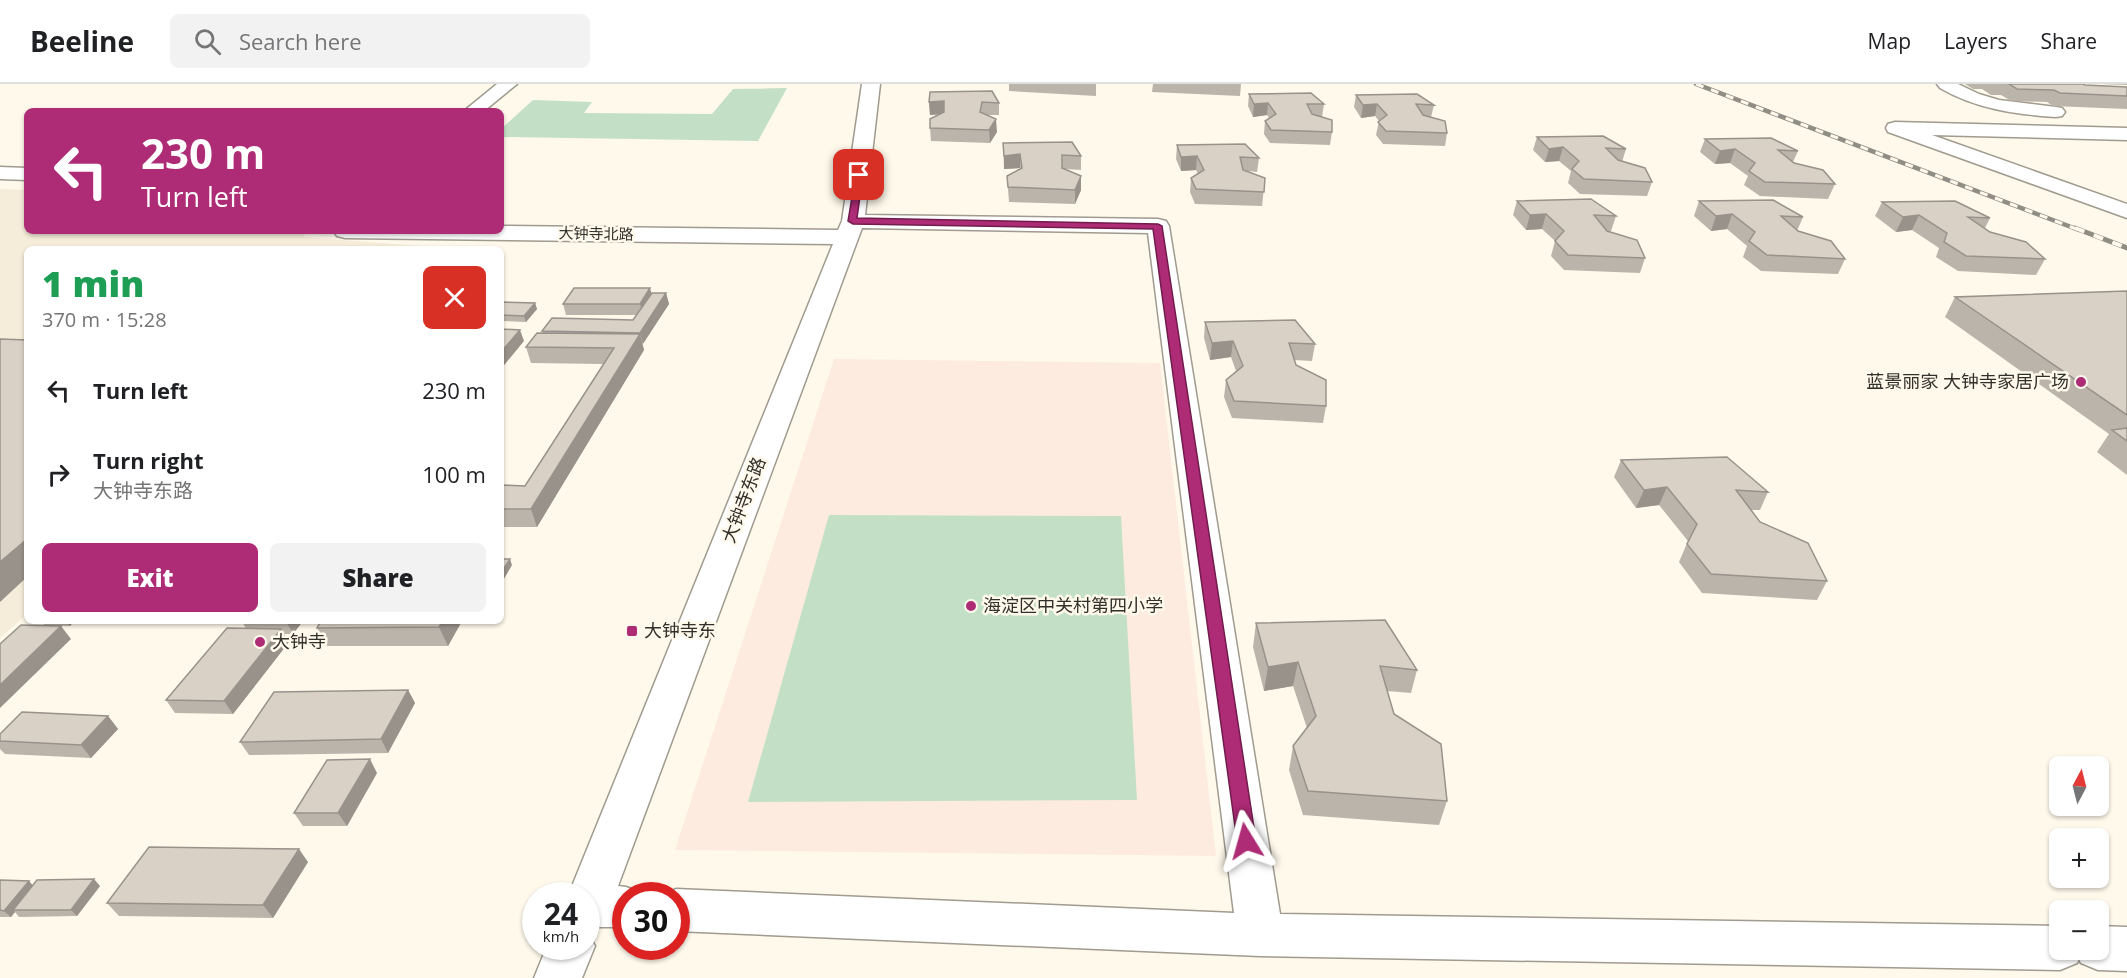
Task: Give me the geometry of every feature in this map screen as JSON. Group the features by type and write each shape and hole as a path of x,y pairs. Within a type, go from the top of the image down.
{"street":[{"path":"477,108 508,84"},
{"name":"大钟寺东路","path":"600,898 850,229 871,84"},
{"path":"1946,84 1966,97 2000,107 2069,113"},
{"path":"2104,116 2127,117"},
{"path":"2127,134 1895,128 2127,211"},
{"path":"0,173 24,174"},
{"name":"大钟寺北路","path":"504,230 1158,226 1260,935"},
{"path":"690,911 1260,935 2049,948"},
{"path":"2109,948 2127,949"},
{"name":"大钟寺东路","path":"558,978 568,960"}],"shaded area":[{"path":"0,189 24,190 24,234 306,234 303,237 421,246 24,246 24,617 0,638"},
{"name":"海淀区中关村第四小学","path":"834,359 1160,363 1216,856 675,850"}],"green space":[{"path":"787,88 758,141 504,137 504,126 533,100 592,102 584,113 712,114 733,89"},
{"path":"829,515 1121,516 1137,800 748,802"}],"building":[{"path":"2009,84 2083,84 2127,87 2127,96 2017,89"},
{"path":"992,91 999,103 982,102 980,112 996,119 989,130 930,128 930,119 944,112 944,101 929,102 930,92"},
{"path":"1311,93 1324,104 1307,104 1312,114 1332,120 1332,132 1271,130 1265,121 1276,114 1268,103 1254,104 1249,94"},
{"path":"1417,94 1434,105 1416,104 1423,115 1445,121 1447,133 1386,131 1378,122 1387,115 1377,104 1363,105 1356,95"},
{"path":"1603,136 1626,149 1606,148 1618,160 1645,168 1652,182 1584,179 1572,169 1579,161 1563,147 1549,149 1537,137"},
{"path":"1771,138 1798,151 1778,150 1794,163 1823,170 1835,184 1765,182 1749,171 1755,163 1735,149 1720,151 1705,139"},
{"path":"1072,142 1081,156 1062,155 1062,168 1081,176 1075,190 1008,187 1007,176 1022,168 1020,154 1004,156 1003,143"},
{"path":"1245,144 1259,158 1240,157 1243,170 1265,178 1264,192 1196,189 1191,178 1204,170 1197,156 1181,157 1177,145"},
{"path":"1591,199 1616,216 1594,215 1607,231 1637,240 1645,258 1568,255 1555,241 1564,231 1546,214 1530,215 1517,201"},
{"path":"1773,200 1803,217 1781,216 1798,231 1831,241 1845,259 1767,255 1749,241 1755,232 1732,214 1716,216 1699,201"},
{"path":"1955,201 1990,218 1968,217 1990,232 2026,242 2045,259 1966,256 1944,242 1947,233 1919,215 1903,217 1882,202"},
{"path":"574,288 650,288 640,304 563,304"},
{"name":"蓝景丽家 大钟寺家居广场","path":"2127,291 2127,415 1955,297"},
{"path":"652,293 666,293 640,333 542,331 552,318 633,320"},
{"path":"504,302 535,303 524,316 504,315"},
{"path":"1295,320 1315,344 1289,343 1296,365 1326,380 1326,406 1234,401 1226,380 1243,366 1233,341 1212,343 1205,322"},
{"path":"504,329 520,330 504,349"},
{"path":"537,333 640,334 531,509 504,509 504,485 525,486 614,348 526,347"},
{"path":"0,339 24,340 24,542 0,562"},
{"path":"2127,428 2127,441 2112,430"},
{"path":"1727,457 1768,492 1736,490 1760,522 1808,543 1827,581 1711,574 1687,544 1697,524 1667,487 1644,490 1621,460"},
{"path":"504,559 510,559 504,568"},
{"path":"1385,620 1417,670 1380,666 1394,714 1441,744 1447,801 1308,791 1293,746 1316,716 1298,662 1268,667 1256,623"},
{"path":"319,624 441,624 439,627 317,628"},
{"path":"21,625 61,626 0,685 0,644"},
{"path":"227,628 281,629 224,701 166,700"},
{"path":"408,690 381,739 240,742 274,692"},
{"path":"22,712 108,716 81,745 0,741 0,734"},
{"path":"370,759 338,813 294,813 327,760"},
{"path":"149,847 299,849 263,905 107,903"},
{"path":"94,879 71,910 13,910 37,880"},
{"path":"0,880 29,881 4,911 0,910"}],"railway":[{"path":"1696,84 2079,230"},
{"path":"2075,228 2127,248"}],"place":[{"name":"蓝景丽家 大钟寺家居广场","path":"2081,382"},
{"name":"海淀区中关村第四小学","path":"971,606"},
{"name":"大钟寺东","path":"632,631"},
{"name":"大钟寺","path":"260,642"}],"route":[{"path":"859,175 853,221 1158,226 1246,841"}]}
